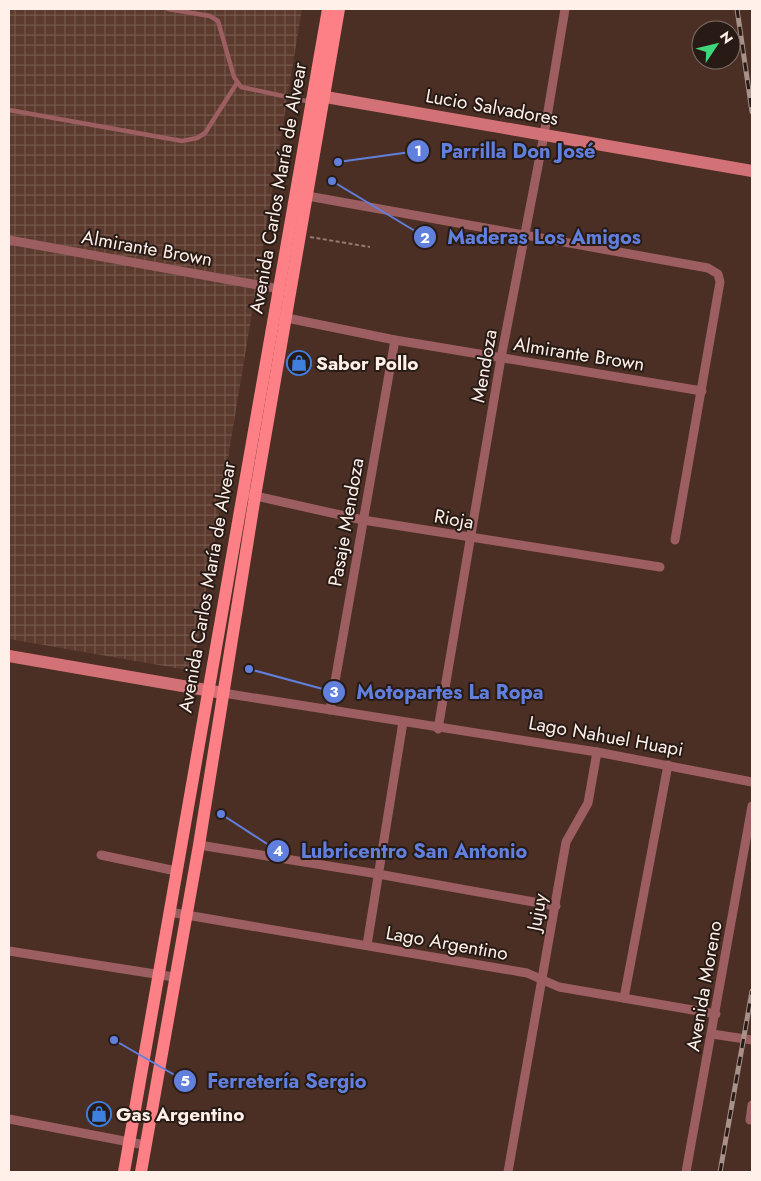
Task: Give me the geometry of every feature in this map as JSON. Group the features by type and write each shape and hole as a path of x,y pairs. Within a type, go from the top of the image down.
{"main road":[{"name":"Avenida Carlos María de Alvear","path":"280,317 280,289 301,195 317,98 328,9"},
{"name":"Avenida Carlos María de Alvear","path":"317,98 339,9"},
{"name":"Avenida Carlos María de Alvear","path":"141,1172 185,914 199,845 223,693 250,495 280,317 300,235 301,195"},
{"name":"Avenida Carlos María de Alvear","path":"124,1172 208,690 250,495"}],"street":[{"name":"Mendoza","path":"438,729 501,358 544,135 565,9"},
{"name":"Lucio Salvadores","path":"317,98 752,171"},
{"path":"301,195 708,268 718,274 720,282 675,540"},
{"name":"Almirante Brown","path":"9,240 280,289"},
{"name":"Almirante Brown","path":"280,317 395,340 702,391"},
{"name":"Pasaje Mendoza","path":"330,710 395,340"},
{"name":"Rioja","path":"250,495 363,520 660,567"},
{"name":"Lago Nahuel Huapi","path":"9,656 438,729 597,752 752,782"},
{"path":"367,945 403,722"},
{"name":"Jujuy","path":"508,1172 566,842 588,803 597,752"},
{"path":"624,998 668,765"},
{"name":"Avenida Moreno","path":"686,1172 752,806"},
{"path":"199,845 378,874 556,906"},
{"path":"101,855 176,871"},
{"name":"Lago Argentino","path":"170,912 527,973 560,987 716,1014"},
{"path":"9,950 174,977"},
{"path":"712,1034 752,1040"},
{"path":"750,1120 752,1105"},
{"path":"9,1119 145,1145"}],"lane":[{"path":"168,9 210,16 218,21 237,83 241,87 317,98"},
{"path":"9,110 182,141 198,138 205,133 237,83"}],"path":[{"path":"300,235 370,247"}],"shaded area":[{"path":"9,9 302,9 193,671 9,639"}],"railway":[{"path":"737,9 752,112"},
{"path":"720,1172 752,991"}],"place":[{"name":"Parrilla Don José","path":"338,162"},
{"name":"Maderas Los Amigos","path":"332,181"},
{"name":"Sabor Pollo","path":"299,363"},
{"name":"Motopartes La Ropa","path":"249,669"},
{"name":"Lubricentro San Antonio","path":"221,814"},
{"name":"Ferretería Sergio","path":"114,1040"},
{"name":"Gas Argentino","path":"99,1114"}]}
